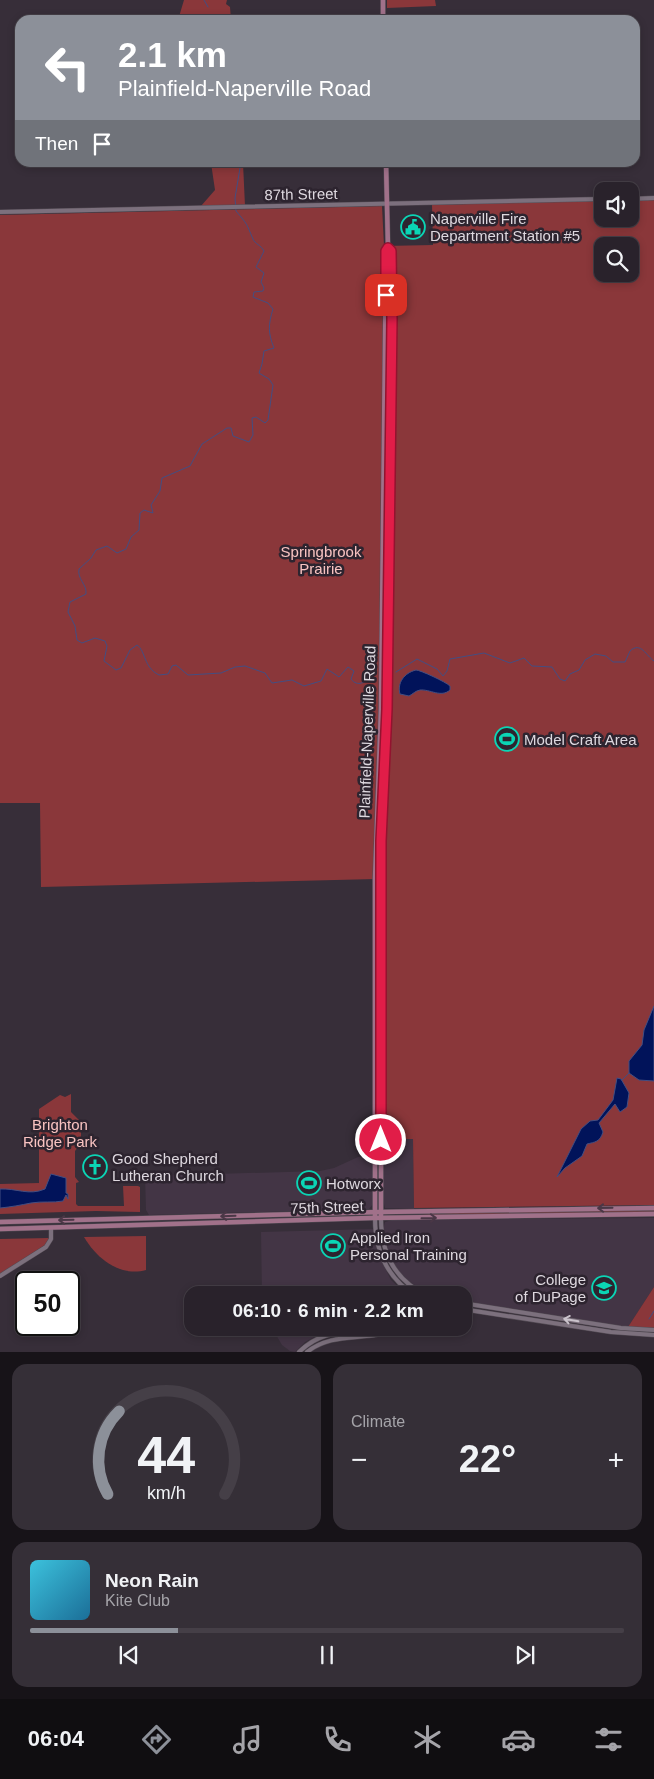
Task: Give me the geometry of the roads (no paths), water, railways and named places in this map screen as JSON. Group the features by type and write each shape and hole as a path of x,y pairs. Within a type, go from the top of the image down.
{"main road":[{"path":"383,0 383,15"},
{"name":"Plainfield-Naperville Road","path":"378,1218 375,841 382,708 386,251 388,248 386,167"},
{"name":"75th Street","path":"0,1222 378,1212 654,1208"},
{"name":"75th Street","path":"0,1229 378,1218 654,1214"},
{"path":"134,1225 143,1218"}],"street":[{"path":"639,199 654,198"},
{"name":"87th Street","path":"0,212 594,199"},
{"path":"378,1218 383,1243 390,1263 412,1286"},
{"path":"378,1218 377,1243 384,1263 402,1286"},
{"path":"0,1276 46,1247 50,1241 51,1228"},
{"path":"472,1305 612,1327 654,1330"},
{"path":"472,1310 611,1332 654,1335"},
{"path":"299,1352 314,1340 324,1336"},
{"path":"307,1352 322,1342 337,1337 351,1336"}],"waterway":[{"path":"204,0 208,7"},
{"path":"240,167 235,198 236,211 246,224 254,241 264,251 256,267 264,273 261,282 264,288 263,291 254,292 253,297 268,303 273,309 269,329 274,348 264,351 259,373 269,379 273,385 268,420 265,423 256,417 252,418 253,435 249,442 233,436 231,428 227,428 202,444 190,466 162,478 160,491 151,505 153,513 144,510 140,513 139,530 131,537 126,549 117,553 107,546 96,550 91,558 79,569 79,576 85,587 86,594 70,602 68,612 75,626 77,640 82,643 95,638 105,641 107,646 104,661 116,670 121,668 130,650 137,645 142,651 147,664 159,675 168,674 172,666 176,665 188,675 221,673 235,667 245,666 265,673 272,683 292,680 304,686 321,681 327,669 339,677 348,667 354,671 351,679 356,683 362,683 373,678"},
{"path":"396,672 417,659 437,669 443,676 447,671 450,659 484,653 510,663 524,658 532,666 552,667 560,679 565,681 570,674 579,670 585,660 595,654 606,656 613,662 625,662 630,651 634,648 640,648 654,661"},
{"path":"622,1080 629,1073"},
{"path":"649,1319 654,1311"}],"place":[{"name":"Naperville Fire Department Station #5","path":"413,227"},
{"name":"Model Craft Area","path":"507,739"},
{"name":"Good Shepherd Lutheran Church","path":"95,1167"},
{"name":"Hotworx","path":"309,1183"},
{"name":"Applied Iron Personal Training","path":"333,1246"},
{"name":"College of DuPage","path":"604,1288"}],"park label":[{"name":"Springbrook Prairie","path":"321,560"},
{"name":"Brighton Ridge Park","path":"60,1132"}]}
